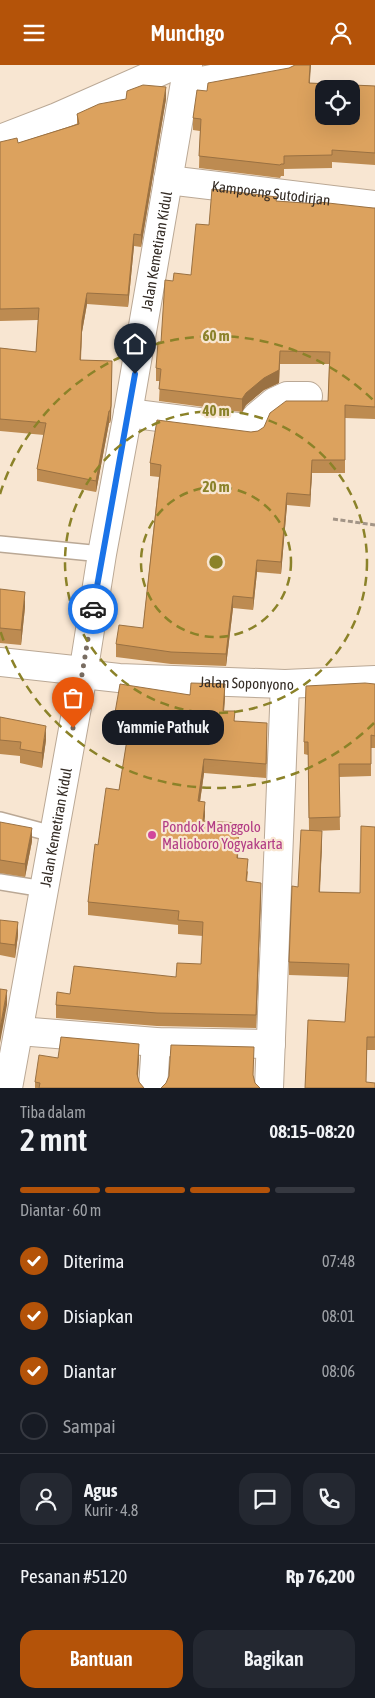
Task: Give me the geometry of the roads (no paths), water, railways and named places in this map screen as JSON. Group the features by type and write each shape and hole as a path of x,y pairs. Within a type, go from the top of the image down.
{"street":[{"path":"0,139 183,71 286,65"},
{"name":"Jalan Kemetiran Kidul","path":"8,1088 11,1048 44,889 83,673 168,180 183,71"},
{"name":"Kampoeng Sutodirjan","path":"168,180 375,205"},
{"path":"128,413 253,429 256,417 274,402 288,396 308,396"},
{"name":"Jalan Soponyono","path":"0,662 119,678 285,684 375,680"},
{"path":"269,1088 285,684"},
{"path":"11,1048 156,1042 271,1044"},
{"path":"153,1088 156,1042"}],"lane":[{"path":"0,544 102,554"},
{"path":"0,820 54,834"},
{"path":"0,882 44,889"}],"place":[{"name":"Yammie Pathuk","path":"73,728"},
{"name":"Pondok Manggolo Malioboro Yogyakarta","path":"152,835"}]}
